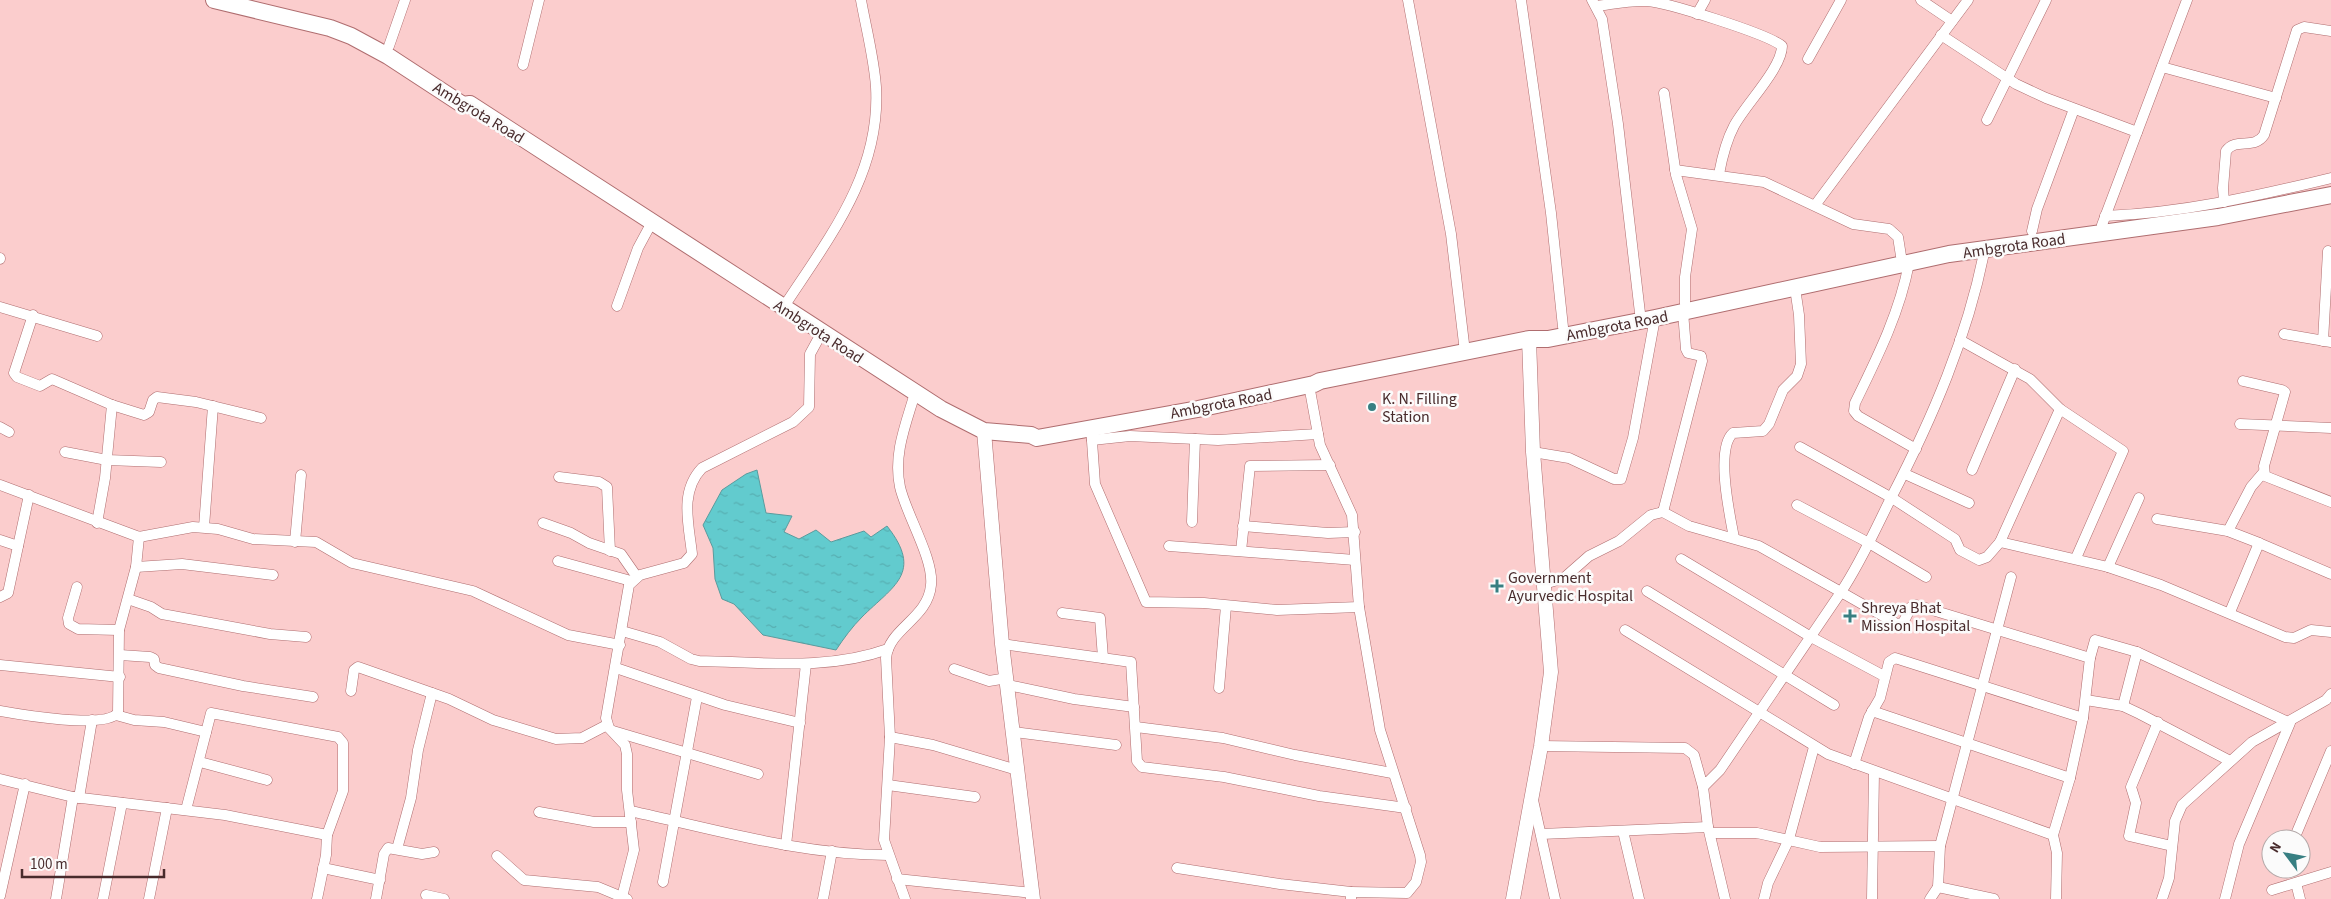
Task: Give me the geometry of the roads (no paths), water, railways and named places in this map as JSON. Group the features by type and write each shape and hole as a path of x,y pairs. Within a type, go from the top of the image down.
{"main road":[{"name":"Ambgrota Road","path":"214,0 344,33 379,51 463,105 470,104 915,393 984,431 1031,435 1040,438 1092,433 1465,352 1534,339 1548,339 1684,308 1795,288 1905,259 2218,217 2331,195"},
{"path":"255,0 354,27 388,46 467,98 470,104"},
{"path":"1684,308 1905,259 1975,240 2103,220 2233,206 2331,183"},
{"path":"1534,339 1544,332 1563,327 1647,316"},
{"path":"1031,435 1079,420 1290,382 1312,379 1312,384"}],"street":[{"path":"388,46 404,0"},
{"path":"523,65 539,0"},
{"path":"783,308 856,191 869,157 876,121 876,86 861,0"},
{"path":"1408,0 1452,234 1465,352"},
{"path":"1521,0 1551,213 1563,327"},
{"path":"1697,14 1706,0"},
{"path":"1808,59 1841,0"},
{"path":"1921,0 1952,21"},
{"path":"1816,204 1968,0"},
{"path":"1987,120 2046,0"},
{"path":"2103,220 2187,0"},
{"path":"1533,452 1569,458 1614,478 1622,479 1633,438 1647,316 1602,19 1594,3 1646,1 1663,3 1732,25 1782,46 1780,56 1764,84 1731,131 1718,174"},
{"path":"2224,202 2226,151 2232,145 2250,144 2261,139 2299,28 2331,31"},
{"path":"1941,35 2007,80 2074,109 2137,132"},
{"path":"2162,67 2276,98"},
{"path":"1663,512 1702,362 1701,356 1688,352 1686,349 1685,277 1692,229 1675,170 1664,93"},
{"path":"2032,231 2039,202 2074,109"},
{"path":"1675,170 1718,174 1764,182 1816,204 1853,224 1892,230 1898,237 1905,259 1903,293 1882,347 1855,403 1854,411 1858,416 1916,449"},
{"path":"2103,220 2224,202 2331,178"},
{"path":"617,306 638,248 652,222"},
{"path":"1703,787 1716,775 1856,570 1905,474 1941,392 1978,284 1986,248"},
{"path":"2284,334 2327,342 2328,250"},
{"path":"1734,538 1725,491 1726,447 1733,433 1763,431 1769,424 1783,390 1799,373 1801,343 1795,288"},
{"path":"0,307 33,315 97,336"},
{"path":"33,315 15,375 40,386 52,379 112,405 144,415 150,412 153,400 157,397 178,398 261,418"},
{"path":"558,561 634,579 689,559 692,554 687,494 695,476 702,468 793,422 809,408 810,354 822,332"},
{"path":"1513,899 1541,746 1552,672 1533,452 1534,339"},
{"path":"1960,340 2015,369 2039,386 2060,408 2123,451 2076,558"},
{"path":"1972,470 2015,369"},
{"path":"2228,531 2251,488 2263,473 2284,392 2243,382"},
{"path":"1177,868 1352,896 1406,896 1416,882 1420,862 1406,808 1392,773 1380,730 1359,607 1355,532 1350,505 1322,451 1312,384"},
{"path":"904,899 888,855 883,829 888,785 890,737 886,658 888,649 896,637 923,608 931,586 930,572 899,478 899,450 915,393"},
{"path":"98,523 107,460 112,405"},
{"path":"204,527 213,406"},
{"path":"1800,447 1892,498 1955,539 1960,550 1979,560 1987,557 2000,542 2060,408"},
{"path":"2240,424 2331,428"},
{"path":"897,879 1033,896 1002,644 984,431"},
{"path":"1318,434 1195,440 1092,433 1094,484 1124,549 1144,600 1148,602 1204,603 1287,610 1359,607"},
{"path":"1192,522 1195,440"},
{"path":"65,452 107,460 161,462"},
{"path":"1241,551 1250,466 1330,465"},
{"path":"2263,473 2267,478 2331,502"},
{"path":"1905,474 1969,503"},
{"path":"295,542 301,475"},
{"path":"559,477 599,482 608,487 610,550"},
{"path":"0,485 139,537 175,529 204,527 253,539 316,542 352,563 486,595 577,638 620,644"},
{"path":"0,597 8,593 29,495"},
{"path":"2108,567 2139,498"},
{"path":"1797,505 1869,543 1926,577"},
{"path":"1544,584 1564,578 1589,556 1619,541 1651,516 1663,512 1689,526 1759,546 1897,624 1903,623 1911,607 1916,605 2090,658"},
{"path":"2157,519 2228,531 2331,574"},
{"path":"497,856 524,880 624,898 634,850 625,745 609,728 606,718 634,579 625,558 543,523"},
{"path":"1243,526 1328,533 1355,532"},
{"path":"116,716 120,707 119,630 136,567 139,537"},
{"path":"0,540 18,546"},
{"path":"2000,542 2076,558 2108,567 2161,585 2290,638 2311,630 2331,632"},
{"path":"2230,612 2259,543"},
{"path":"1170,546 1355,560"},
{"path":"1681,559 1811,637 1884,676"},
{"path":"136,567 182,564 273,575"},
{"path":"1930,899 1938,887 1940,846 1950,799 1998,630 2010,577"},
{"path":"77,587 68,618 69,624 78,629 119,630"},
{"path":"1647,591 1834,704"},
{"path":"128,599 151,607 162,614 270,634 306,637"},
{"path":"1219,688 1226,606"},
{"path":"1062,612 1100,618 1103,658"},
{"path":"1625,630 1760,711 1814,747 1874,772 2053,835"},
{"path":"622,631 660,642 699,661 806,664 848,660 888,649"},
{"path":"2056,899 2057,863 2053,835 2070,778 2083,718 2090,658 2095,640 2136,652 2290,723"},
{"path":"1002,644 1131,662 1137,761 1142,767 1224,777 1319,796 1406,808"},
{"path":"2123,706 2136,652"},
{"path":"120,654 150,657 154,659 155,665 159,668 243,686 312,697"},
{"path":"1854,764 1872,711 1880,698 1884,676 1891,660 1898,658 2083,718"},
{"path":"786,845 806,664"},
{"path":"0,665 120,676"},
{"path":"351,691 354,670 358,667 432,693 494,720 556,739 582,738 609,728 687,754 758,774"},
{"path":"616,668 697,697 800,723"},
{"path":"954,669 988,681 1008,682 1074,700 1134,707"},
{"path":"397,849 411,798 418,750 432,693"},
{"path":"663,882 676,821 697,697"},
{"path":"2086,700 2123,706 2158,722 2230,761"},
{"path":"2162,899 2169,878 2175,821 2182,805 2252,742 2290,723 2329,700"},
{"path":"1872,711 2070,778"},
{"path":"0,712 92,720 116,716 134,720 164,722 206,732"},
{"path":"186,810 200,762 209,716 215,712 266,724 338,736 343,743 343,785 327,834 317,899"},
{"path":"56,899 92,720"},
{"path":"2158,722 2130,787 2136,803 2129,836 2172,846"},
{"path":"2225,899 2239,844 2290,723"},
{"path":"1136,726 1223,738 1295,755 1392,773"},
{"path":"1014,732 1116,746"},
{"path":"890,737 933,745 1017,770"},
{"path":"1541,746 1685,748 1694,755 1703,787 1709,830 1724,899"},
{"path":"1764,899 1768,883 1789,839 1814,747"},
{"path":"2299,829 2331,751"},
{"path":"200,762 267,780"},
{"path":"1872,899 1874,772"},
{"path":"0,779 76,797 255,820 327,834"},
{"path":"0,896 25,784"},
{"path":"888,785 974,797"},
{"path":"1532,794 1555,899"},
{"path":"103,899 122,804"},
{"path":"149,899 167,808"},
{"path":"539,812 594,822 630,817 676,821 758,841 832,851 888,855"},
{"path":"1541,834 1709,830 1756,832 1820,846 1940,846"},
{"path":"1623,831 1639,899"},
{"path":"376,899 385,850 388,848 422,854 434,852"},
{"path":"823,899 832,851"},
{"path":"323,868 380,880"},
{"path":"2272,890 2331,872"},
{"path":"2296,883 2300,899"},
{"path":"1938,887 1994,899"},
{"path":"426,895 444,899"}],"water":[{"path":"757,470 766,513 792,516 784,532 799,539 816,530 831,542 864,531 871,537 887,526 898,542 903,556 904,567 900,577 893,587 862,617 836,650 763,635 734,604 722,599 715,579 713,548 703,525 722,490 746,474"}],"place":[{"name":"K. N. Filling Station","path":"1372,407"},
{"name":"Government Ayurvedic Hospital","path":"1497,586"},
{"name":"Shreya Bhat Mission Hospital","path":"1850,616"}]}
